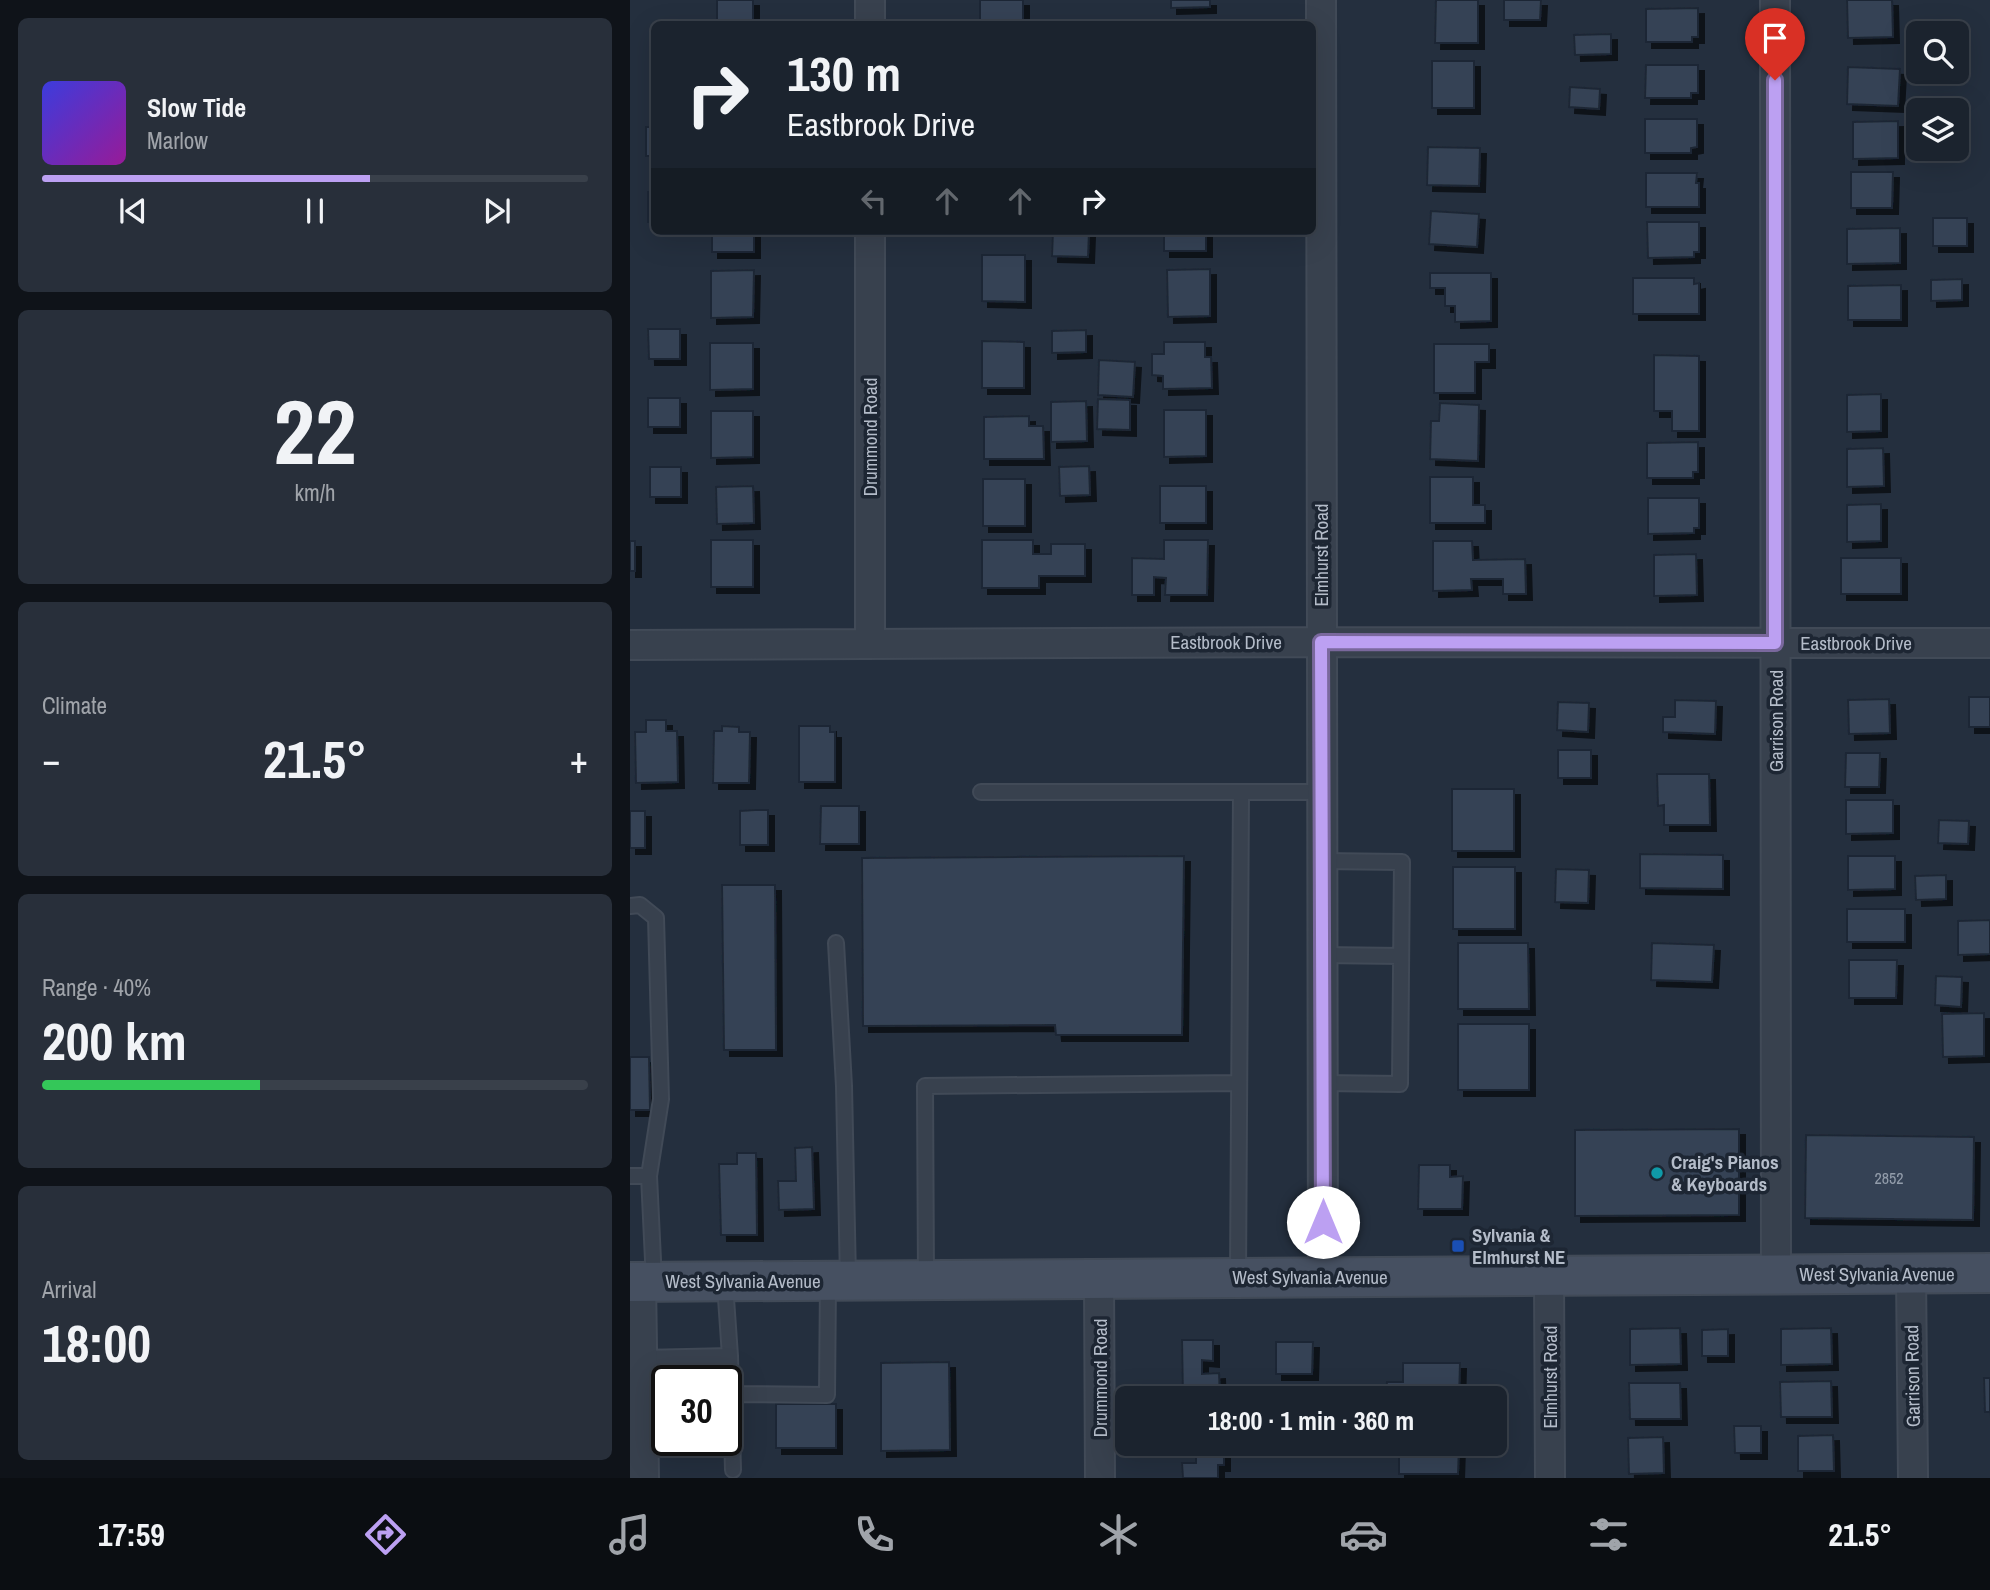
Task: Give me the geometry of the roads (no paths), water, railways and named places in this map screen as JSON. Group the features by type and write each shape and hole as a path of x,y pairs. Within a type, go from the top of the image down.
{"main road":[{"name":"West Sylvania Avenue","path":"642,1281 1990,1273"}],"street":[{"path":"870,0 870,21"},
{"name":"Elmhurst Road","path":"1321,0 1323,1278"},
{"name":"Garrison Road","path":"1775,0 1776,1274"},
{"name":"Drummond Road","path":"870,235 870,643"},
{"name":"Eastbrook Drive","path":"630,645 1990,643"},
{"name":"Garrison Road","path":"1911,1273 1913,1478"},
{"name":"Elmhurst Road","path":"1549,1276 1550,1478"},
{"name":"Drummond Road","path":"1099,1279 1100,1478"},
{"path":"639,1469 642,1281"}],"lane":[{"path":"981,792 1322,792"},
{"path":"1238,1278 1241,793"},
{"path":"1322,861 1402,862 1400,1084 1322,1083"},
{"path":"630,906 640,905 656,918 662,1099 649,1176 642,1281"},
{"path":"742,1394 827,1395 838,1280 844,1086 836,943"},
{"path":"1322,955 1401,956"},
{"path":"926,1279 925,1086 1239,1083"},
{"path":"630,1176 649,1176"},
{"path":"725,1281 730,1365"},
{"path":"642,1358 730,1356"},
{"path":"733,1456 733,1470"}],"place":[{"name":"Craig's Pianos & Keyboards","path":"1657,1173"},
{"name":"Sylvania & Elmhurst NE","path":"1458,1246"}]}
